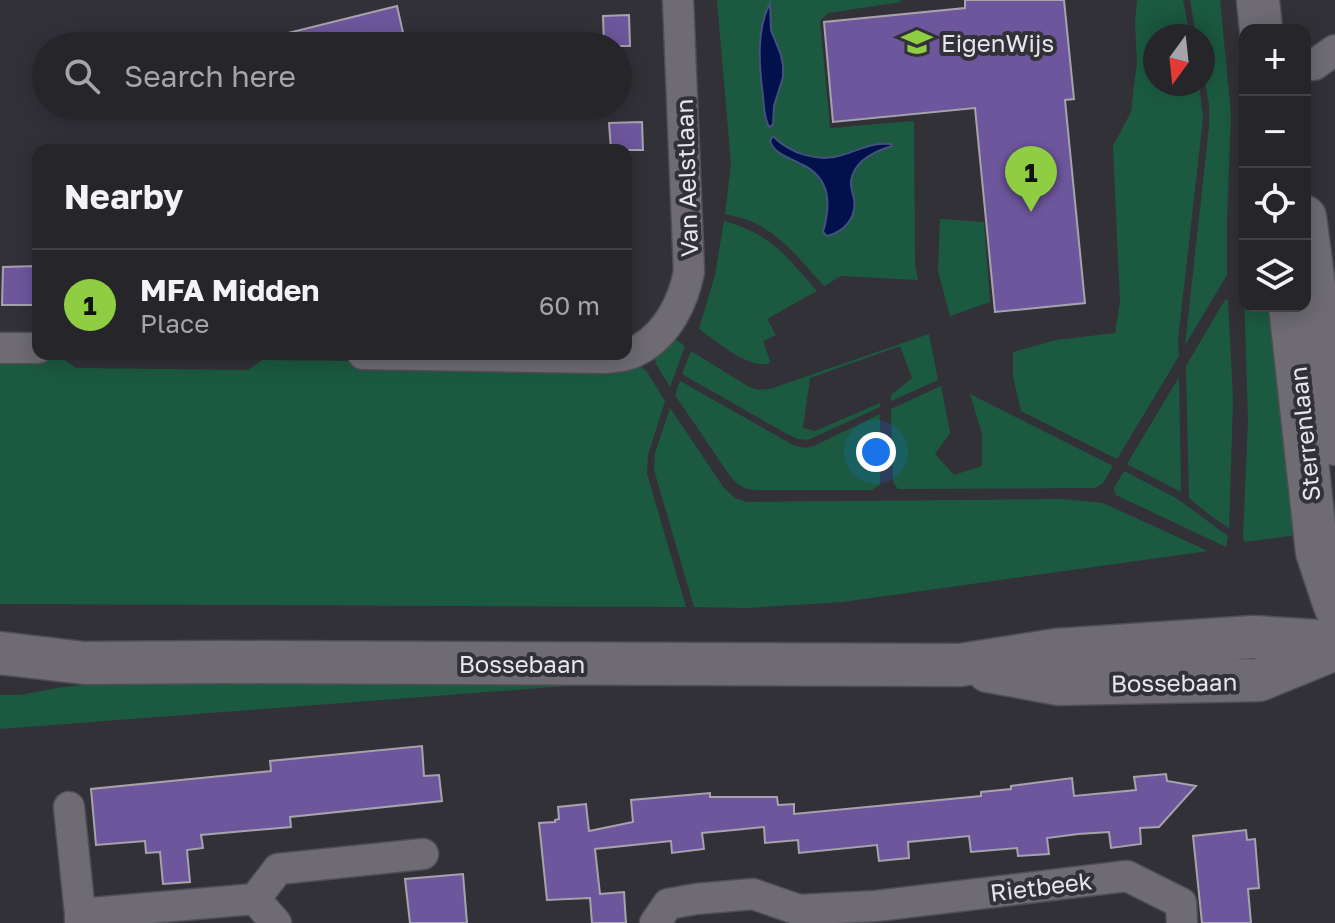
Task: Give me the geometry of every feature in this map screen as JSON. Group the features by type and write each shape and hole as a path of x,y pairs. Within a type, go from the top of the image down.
{"street":[{"name":"Van Aelstlaan","path":"632,352 659,333 673,316 689,272 678,0"},
{"path":"1258,0 1260,24"},
{"path":"1279,0 1281,24"},
{"name":"Sterrenlaan","path":"1308,240 1335,444"},
{"name":"Sterrenlaan","path":"1291,312 1317,552 1335,606"},
{"path":"0,348 32,348"},
{"name":"Bossebaan","path":"0,653 84,663 960,665 1056,650 1253,637 1335,642"},
{"name":"Bossebaan","path":"960,665 1059,684 1259,680 1335,649"},
{"name":"Bossebaan","path":"0,681 84,663"},
{"path":"69,807 80,918 255,899 278,869 423,854"},
{"name":"Rietbeek","path":"655,923 668,904 696,899 753,894 799,910 877,915 1127,876 1181,903 1182,923"},
{"path":"255,899 276,923"}],"green space":[{"path":"717,0 900,0 828,13 820,21 830,128 914,121 915,265 918,280 841,276 824,286 780,239 753,222 725,214 731,164","holes":["769,4 771,30 783,70 774,106 773,125 766,122 761,77 762,33","776,138 791,149 826,157 868,145 892,145 876,151 859,164 852,177 854,207 851,220 841,230 827,236 823,232 827,212 823,185 811,170 774,149 771,145"]},
{"path":"1137,0 1183,0 1188,24 1143,24 1143,96 1200,96 1203,118 1178,340 1179,356 1117,459 1021,411 1013,377 1013,352 1056,340 1115,333 1120,302 1113,146 1131,112 1137,62"},
{"path":"1190,0 1220,0 1231,114 1227,275 1185,345 1209,127 1208,96 1215,96 1215,24 1194,24"},
{"path":"940,219 984,222 990,302 950,316 938,271"},
{"path":"724,221 766,240 817,291 767,319 776,335 763,341 770,361 768,364 741,358 699,329 715,275"},
{"path":"1228,299 1233,400 1229,528 1189,498 1186,366"},
{"path":"1245,312 1277,312 1297,535 1245,542 1243,538 1248,421"},
{"path":"929,334 938,380 891,401 891,395 912,378 900,346 810,378 803,428 815,431 880,403 880,407 808,440 787,434 682,374 691,351 749,387 770,389"},
{"path":"675,339 685,346 670,387 654,355"},
{"path":"0,359 64,360 76,368 248,370 262,360 638,364 647,372 665,401 648,455 647,474 686,607 0,604"},
{"path":"1179,377 1181,492 1127,464"},
{"path":"680,381 793,445 805,448 880,414 880,485 872,490 744,488 728,473 675,395"},
{"path":"941,386 950,433 935,454 954,475 982,466 982,434 970,394 1113,466 1103,483 1095,488 898,489 893,482 891,409"},
{"path":"670,408 724,488 735,498 747,502 1062,499 1103,503 1208,551 843,602 746,608 694,607 654,470 655,453"},
{"path":"1124,471 1176,498 1228,536 1226,547 1116,495 1114,488"},
{"path":"633,681 0,729 0,695 107,683"}],"shaded area":[{"path":"770,3 771,30 781,55 783,77 774,106 773,125 769,127 760,73 760,48 762,25"},
{"path":"773,136 796,152 824,158 878,144 892,146 872,154 856,168 851,181 854,206 851,218 844,228 827,236 823,232 827,202 823,184 811,170 775,150 770,141"}],"building":[{"path":"965,0 1064,0 1074,99 1065,100 1085,303 995,312 975,108 833,122 824,22 965,8"},
{"path":"397,6 403,32 292,32"},
{"path":"629,15 630,32 604,32 603,16"},
{"path":"642,122 643,150 632,150 632,144 611,144 609,123"},
{"path":"32,266 32,305 2,305 3,267"},
{"path":"422,746 424,776 439,775 442,801 290,817 291,827 201,835 203,848 187,850 190,882 163,884 160,852 146,853 145,841 96,845 91,789 271,771 270,761"},
{"path":"1166,774 1167,781 1196,786 1159,827 1140,828 1141,844 1111,848 1109,832 1078,834 1047,838 1049,854 1018,856 1017,848 971,852 969,836 908,842 909,858 879,861 877,845 799,853 798,840 765,843 764,827 702,833 704,849 672,853 671,841 595,849 600,894 624,892 626,923 592,923 590,898 547,900 539,823 559,819 558,807 586,804 589,831 633,822 631,800 710,793 710,797 777,797 778,805 794,804 794,814 981,796 981,792 1011,789 1011,786 1072,778 1074,796 1136,790 1134,777"},
{"path":"1246,830 1247,840 1255,839 1259,888 1248,889 1251,923 1202,923 1193,836"},
{"path":"463,874 467,923 410,923 405,879"}],"place":[{"name":"EigenWijs","path":"917,42"},
{"name":"MFA Midden","path":"1031,212"}]}
